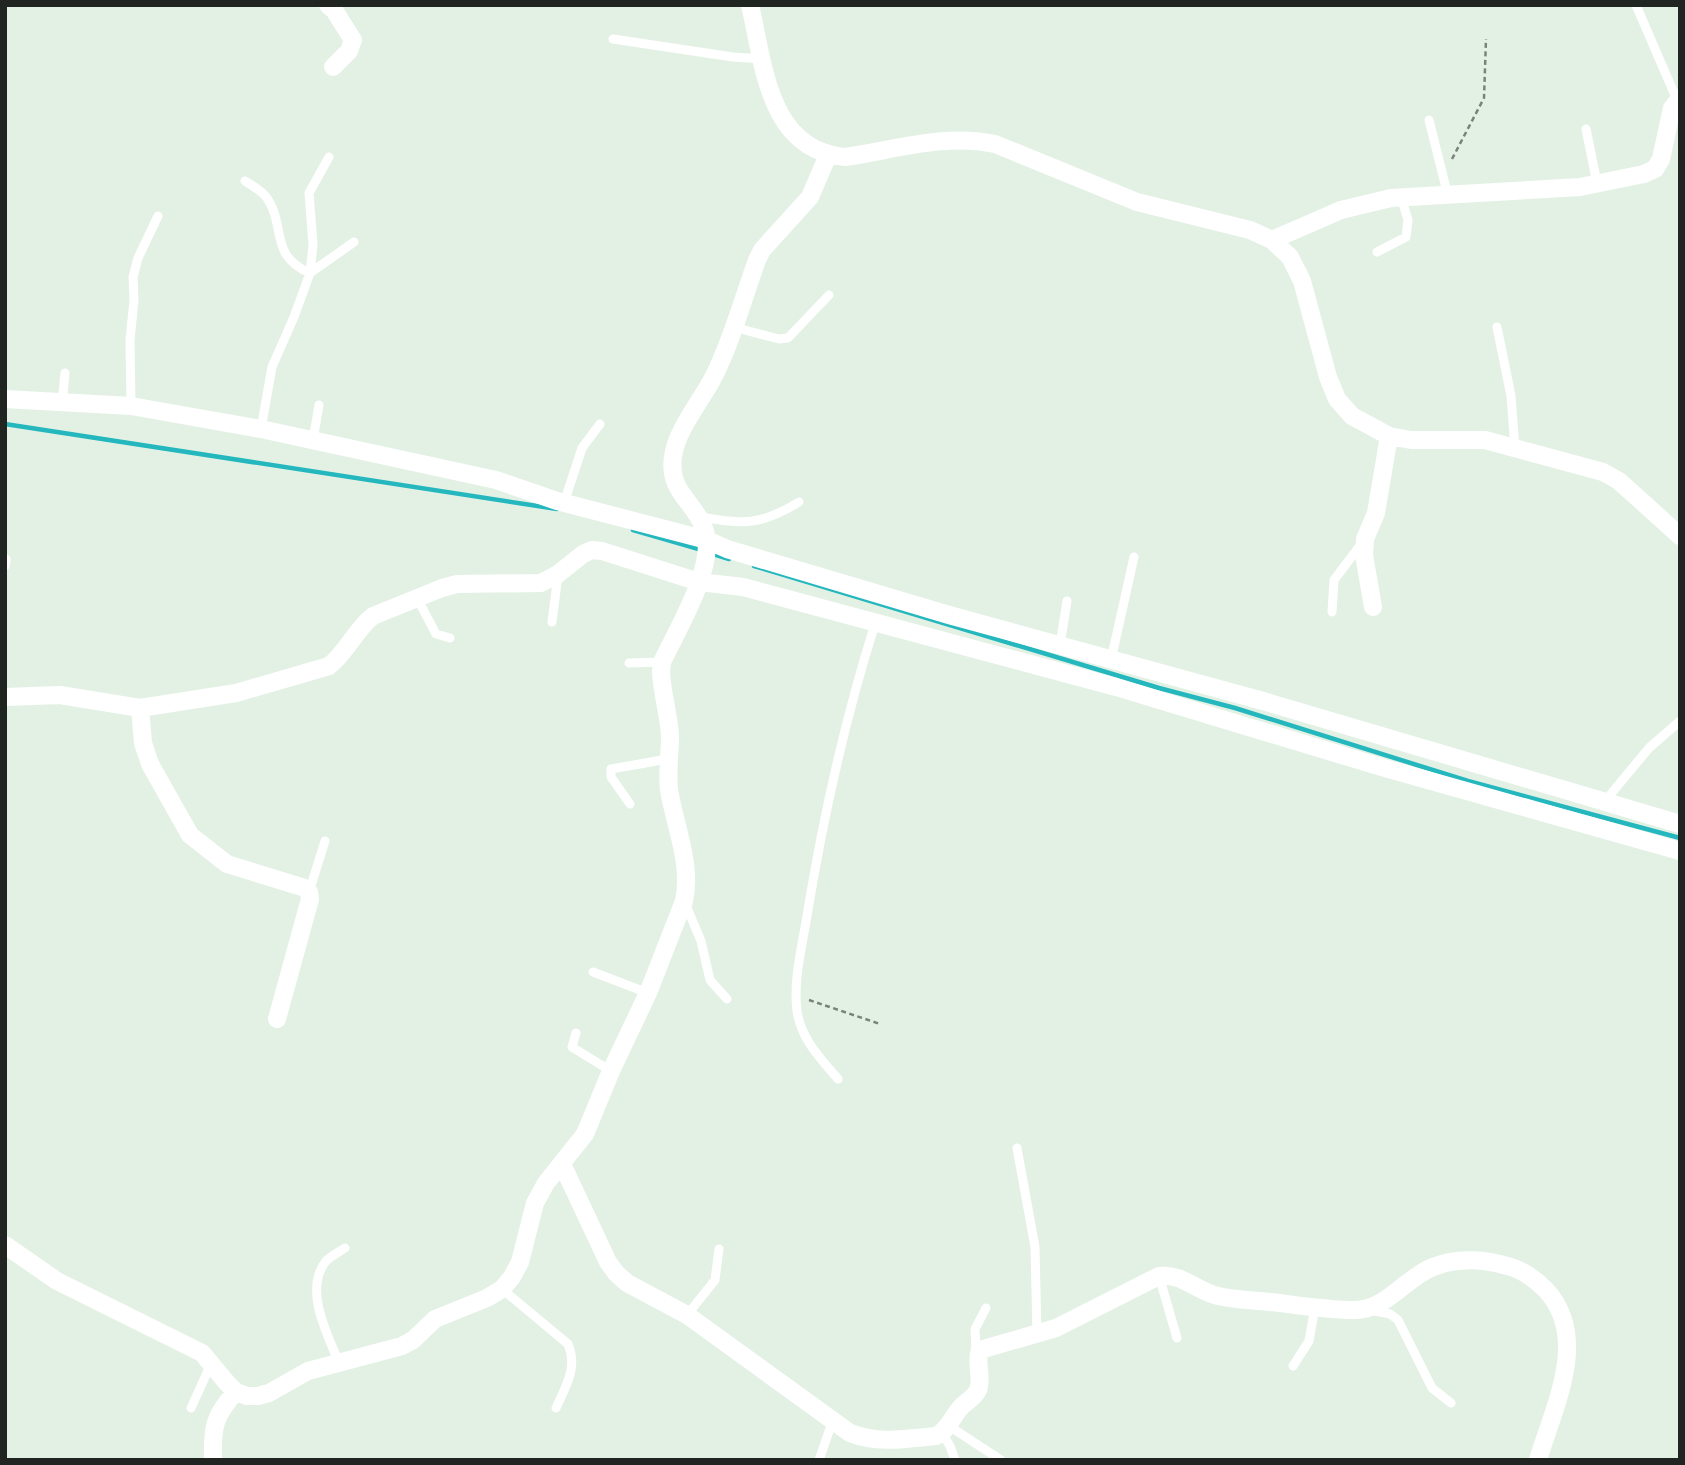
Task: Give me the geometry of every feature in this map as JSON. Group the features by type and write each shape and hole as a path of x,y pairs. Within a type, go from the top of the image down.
{"street":[{"path":"328,5 334,9 353,40 349,51 333,66"},
{"path":"750,5 779,114 791,132 805,143 828,155 845,156 958,139 977,140 995,144 1137,202 1250,230 1272,240 1290,257 1302,281 1328,377 1337,399 1352,416 1389,436 1411,440 1485,440 1612,476 1680,536"},
{"path":"1272,240 1341,210 1401,197 1572,187 1644,174 1655,169 1661,159 1672,108 1678,99"},
{"path":"5,1245 57,1281 202,1353 236,1392 247,1396 269,1393 296,1376 402,1346 413,1340 435,1319 487,1298 502,1289 512,1277 520,1262 535,1203 585,1134 611,1071 649,993 687,887 670,791 670,738 661,682 662,663 701,578 707,544 698,517 676,488 672,471 673,455 678,440 714,377 762,250 810,197 828,155"},
{"path":"5,399 131,406 261,429 496,481 555,501 740,552 1059,647 1264,701 1680,824"},
{"path":"1373,607 1364,555 1365,539 1376,513 1389,436"},
{"path":"5,697 60,695 140,708 236,692 329,666 364,623 373,616 417,598 457,584 541,583 558,574 583,554 602,551 1116,687 1388,769 1680,851"},
{"path":"140,708 143,743 150,764 190,835 227,864 305,888 309,892 310,899 277,1019"},
{"path":"1585,826 1602,800"},
{"path":"562,1164 608,1262 626,1283 687,1315 850,1433 866,1439 886,1441 936,1436 979,1389 977,1357 980,1350 1056,1328 1159,1276 1177,1276 1216,1296 1315,1307 1365,1309 1377,1306 1417,1275 1436,1266 1464,1261 1491,1261 1515,1268 1537,1280 1552,1297 1564,1318 1568,1338 1568,1361 1538,1460"},
{"path":"213,1460 212,1433 221,1407 236,1392"}],"lane":[{"path":"1636,5 1678,99"},
{"path":"613,39 763,59"},
{"path":"1429,120 1448,196"},
{"path":"1586,129 1597,183"},
{"path":"261,429 272,367 310,273 313,245 309,193 330,157"},
{"path":"245,181 265,196 271,206 288,260 310,273"},
{"path":"1377,252 1406,237 1408,220 1401,197"},
{"path":"131,406 133,276 138,258 158,216"},
{"path":"310,273 354,242"},
{"path":"733,327 779,339 788,338 829,295"},
{"path":"1497,327 1511,396 1515,448"},
{"path":"62,404 65,373"},
{"path":"313,440 319,405"},
{"path":"555,501 582,448 600,424"},
{"path":"698,517 752,523 778,515 799,502"},
{"path":"1332,612 1334,580 1365,539"},
{"path":"1111,660 1134,557"},
{"path":"5,566 6,559"},
{"path":"552,622 558,574"},
{"path":"417,598 436,634 450,638"},
{"path":"1059,647 1067,601"},
{"path":"838,1079 803,1035 796,982 818,855 854,689 875,624"},
{"path":"629,663 662,663"},
{"path":"1602,800 1649,748 1680,720"},
{"path":"630,804 611,777 611,769 668,760"},
{"path":"309,892 325,841"},
{"path":"684,901 701,941 710,980 727,999"},
{"path":"593,972 649,993"},
{"path":"576,1033 572,1046 611,1071"},
{"path":"1017,1147 1035,1247 1037,1334"},
{"path":"339,1363 318,1311 317,1291 326,1261 345,1248"},
{"path":"687,1315 715,1280 719,1249"},
{"path":"1159,1276 1177,1338"},
{"path":"502,1289 568,1344 573,1355 573,1370 556,1408"},
{"path":"1293,1366 1309,1341 1315,1307"},
{"path":"977,1357 975,1329 986,1308"},
{"path":"1365,1309 1390,1314 1398,1320 1428,1382 1440,1396 1451,1402"},
{"path":"191,1408 211,1363"},
{"path":"819,1460 833,1420"},
{"path":"945,1429 955,1460"},
{"path":"945,1429 1001,1460"}],"path":[{"path":"1443,174 1484,98 1486,39"},
{"path":"796,995 880,1024"}],"waterway":[{"path":"5,424 557,509"},
{"path":"633,530 702,550"},
{"path":"710,553 729,559"},
{"path":"754,566 1159,688 1235,708 1468,781 1680,838"}]}
